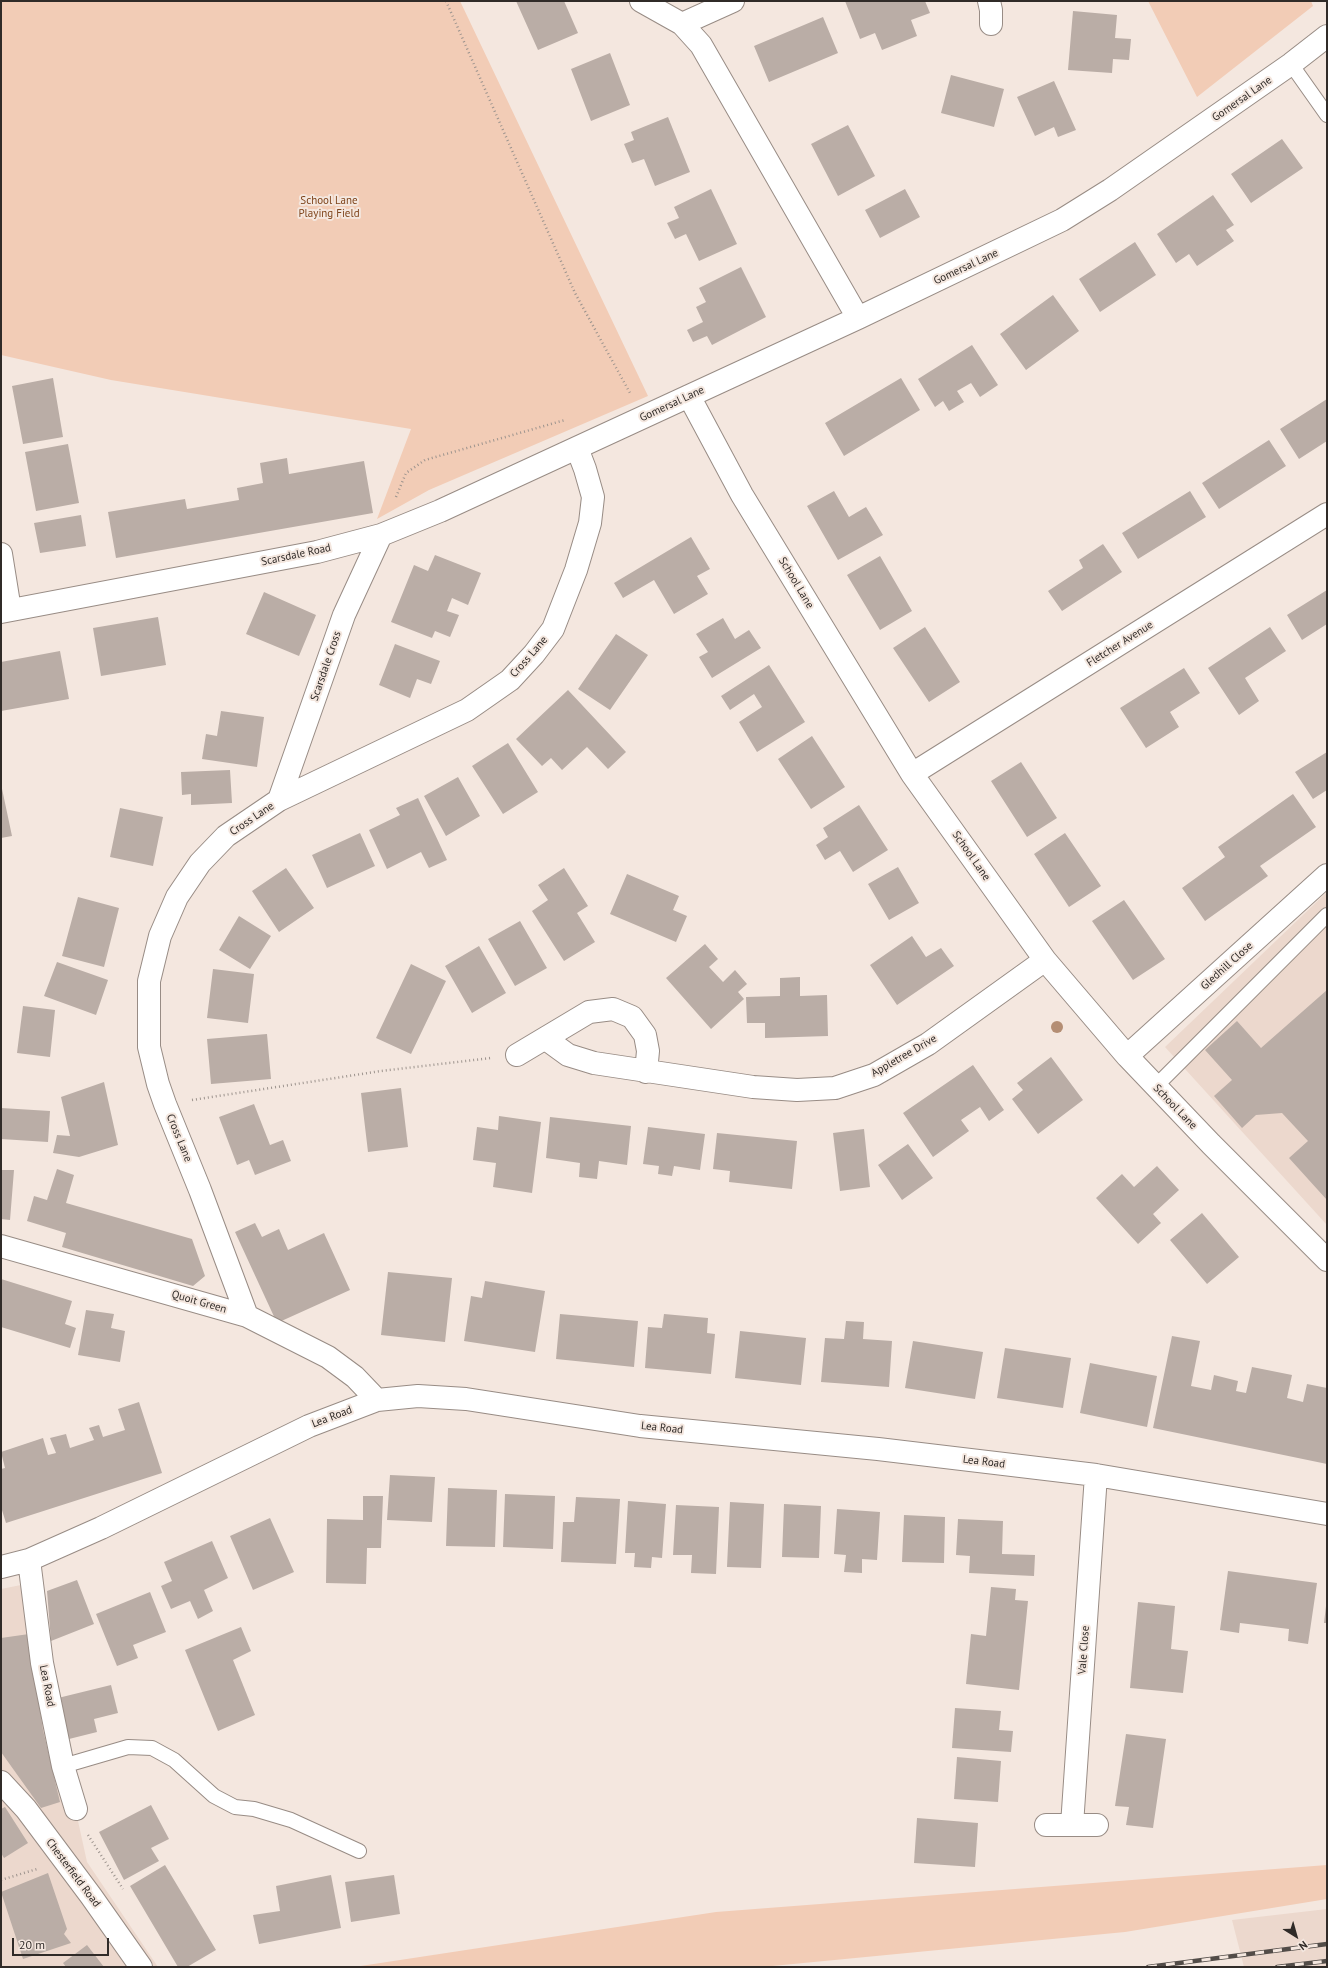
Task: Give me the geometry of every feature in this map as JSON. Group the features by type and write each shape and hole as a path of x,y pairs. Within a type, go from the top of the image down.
{"street":[{"path":"641,1 682,24 701,45 858,318"},
{"path":"682,24 733,1"},
{"path":"989,1 991,10 991,24"},
{"name":"Gomersal Lane","path":"577,448 858,318 1062,220 1110,190 1292,64 1327,36"},
{"name":"School Lane","path":"689,396 742,495 912,774 1045,960 1127,1056 1327,1260"},
{"name":"Scarsdale Road","path":"6,611 317,552 381,535 440,511 577,448"},
{"name":"Cross Lane","path":"247,1316 200,1190 165,1104 158,1084 149,1047 149,981 160,936 177,897 200,863 226,836 279,800 467,710 510,680 534,654 553,629 576,570 590,523 593,497 577,448"},
{"name":"Fletcher Avenue","path":"912,774 1327,514"},
{"name":"Scarsdale Cross","path":"279,800 344,615 381,535"},
{"path":"1,554 6,611"},
{"name":"Gledhill Close","path":"1127,1056 1327,875"},
{"name":"Appletree Drive","path":"546,1039 568,1055 594,1063 646,1072 753,1087 797,1090 835,1088 874,1076 928,1044 1045,960"},
{"path":"517,1055 590,1012 613,1009 632,1017 645,1035 648,1051 646,1072"},
{"name":"Quoit Green","path":"1,1246 247,1316 328,1357 355,1377 377,1400"},
{"name":"Lea Road","path":"1,1567 29,1560 101,1528 309,1426 377,1400 418,1396 466,1399 640,1426 878,1449 1096,1475 1327,1514"},
{"name":"Vale Close","path":"1072,1825 1096,1475"},
{"name":"Lea Road","path":"29,1560 42,1663 63,1766 76,1809"},
{"name":"Chesterfield Road","path":"1,1782 26,1809 141,1967"},
{"path":"1046,1825 1096,1825"}],"lane":[{"path":"1292,64 1327,115"},
{"path":"1156,1086 1327,915"},
{"path":"63,1766 128,1747 152,1748 174,1760 214,1796 235,1807 254,1809 291,1820 359,1852"}],"path":[{"path":"446,1 575,293 631,394"},
{"path":"381,535 406,473 425,460 567,420"},
{"path":"165,1104 381,1071 517,1055"},
{"path":"1,1880 64,1860"}],"shaded area":[{"path":"1327,892 1327,1225 1165,1047"},
{"path":"26,1584 87,1862 158,1967 1,1967 1,1589"},
{"path":"1327,1909 1327,1967 1244,1967 1232,1920"}],"green space":[{"name":"School Lane Playing Field","path":"1,1 460,1 648,396 429,490 377,519 411,429 111,380 1,355"},
{"path":"1148,1 1311,1 1313,6 1197,97"},
{"path":"1327,1865 1327,1899 1125,1932 762,1967 354,1967 716,1912"}],"building":[{"path":"516,1 564,1 578,33 538,50"},
{"path":"845,1 925,1 930,13 911,20 917,36 882,50 875,33 860,39"},
{"path":"1073,11 1117,15 1115,38 1131,39 1129,60 1113,59 1112,73 1068,70"},
{"path":"823,17 838,53 769,82 754,46"},
{"path":"610,53 630,105 591,121 571,69"},
{"path":"951,75 1004,89 994,127 941,113"},
{"path":"1054,81 1076,130 1058,137 1054,127 1035,136 1017,97"},
{"path":"668,117 690,172 655,186 644,159 632,163 624,144 634,140 631,132"},
{"path":"848,125 875,176 838,196 811,144"},
{"path":"1282,139 1303,168 1251,203 1231,174"},
{"path":"711,189 737,244 699,261 686,234 675,239 667,223 679,218 674,207"},
{"path":"905,189 920,217 880,238 865,210"},
{"path":"1213,195 1234,225 1226,230 1234,241 1197,266 1189,254 1176,263 1157,234"},
{"path":"1135,242 1156,275 1100,312 1079,279"},
{"path":"741,267 766,317 712,345 707,336 693,342 687,330 703,322 696,307 706,302 699,288"},
{"path":"1053,295 1079,331 1026,370 1000,334"},
{"path":"972,345 998,385 980,397 971,383 957,391 964,402 949,411 943,401 935,407 918,379"},
{"path":"53,378 63,437 23,444 12,386"},
{"path":"901,378 920,410 844,456 825,423"},
{"path":"1327,399 1327,441 1299,459 1280,429"},
{"path":"1269,440 1286,466 1219,509 1202,483"},
{"path":"68,444 79,503 36,511 25,452"},
{"path":"287,458 289,474 364,461 373,513 116,558 108,512 185,499 187,509 239,500 237,488 263,483 260,463"},
{"path":"834,491 849,517 866,507 883,535 838,560 807,506"},
{"path":"1190,491 1206,517 1138,559 1122,533"},
{"path":"81,515 86,546 40,553 34,523"},
{"path":"691,537 710,569 697,576 708,594 674,614 654,580 623,598 614,583"},
{"path":"1103,544 1122,572 1062,611 1048,591 1083,568 1079,560"},
{"path":"435,555 481,573 468,605 452,598 447,611 459,615 450,637 435,631 432,638 391,622 414,565 428,571"},
{"path":"880,556 912,611 880,630 847,575"},
{"path":"1327,590 1327,624 1302,640 1287,615"},
{"path":"264,592 316,615 299,656 246,634"},
{"path":"158,617 166,665 101,676 93,628"},
{"path":"723,618 735,639 749,630 761,648 712,678 699,657 708,652 696,634"},
{"path":"925,627 960,682 929,702 893,648"},
{"path":"1270,627 1286,651 1245,678 1259,701 1239,715 1208,668"},
{"path":"616,634 648,655 610,710 578,689"},
{"path":"395,644 440,661 431,684 417,679 410,698 379,685"},
{"path":"60,651 69,699 1,711 1,662"},
{"path":"769,665 805,722 757,752 739,722 762,707 754,694 730,710 721,696"},
{"path":"1184,668 1200,693 1170,712 1179,727 1146,748 1120,708"},
{"path":"568,690 626,752 608,769 587,747 562,770 551,758 542,766 516,739"},
{"path":"221,711 264,717 257,767 202,759 206,734 217,736"},
{"path":"812,736 845,787 811,809 778,759"},
{"path":"508,743 538,792 503,814 472,766"},
{"path":"1327,752 1327,790 1313,799 1295,772"},
{"path":"1021,762 1057,818 1027,837 991,781"},
{"path":"230,770 232,803 191,805 191,794 182,795 181,772"},
{"path":"458,777 480,816 446,836 424,796"},
{"path":"1,784 12,836 1,838"},
{"path":"1293,794 1316,827 1260,866 1268,876 1205,921 1182,888 1225,857 1218,847"},
{"path":"418,798 447,860 429,868 421,852 387,869 369,830 400,815 396,808"},
{"path":"859,805 888,850 853,872 840,851 825,860 816,845 828,837 823,828"},
{"path":"120,808 163,817 153,866 110,857"},
{"path":"360,833 375,866 327,888 312,855"},
{"path":"1065,833 1101,886 1069,907 1034,854"},
{"path":"898,867 919,903 889,920 868,884"},
{"path":"286,868 314,908 279,932 252,891"},
{"path":"564,868 588,906 577,913 595,942 564,961 532,911 548,900 538,885"},
{"path":"627,874 679,896 673,910 687,916 676,942 610,914"},
{"path":"78,897 119,908 104,967 62,956"},
{"path":"1124,900 1165,959 1133,980 1092,921"},
{"path":"239,916 271,936 250,969 219,950"},
{"path":"520,921 547,968 515,986 488,939"},
{"path":"912,936 926,957 941,948 954,966 897,1005 870,965"},
{"path":"705,944 718,959 709,967 723,982 735,970 747,984 738,992 744,999 711,1029 666,978"},
{"path":"479,946 506,993 472,1013 445,966"},
{"path":"57,962 108,980 96,1015 44,996"},
{"path":"411,964 446,981 411,1054 376,1038"},
{"path":"213,969 254,974 248,1023 207,1018"},
{"path":"800,977 800,996 827,995 828,1036 765,1038 765,1023 747,1023 746,997 780,996 780,978"},
{"path":"1327,990 1327,1200 1289,1158 1308,1141 1282,1113 1256,1115 1242,1128 1214,1096 1232,1080 1205,1050 1237,1021 1261,1048"},
{"path":"23,1006 55,1010 50,1057 17,1053"},
{"path":"267,1034 271,1079 211,1084 207,1039"},
{"path":"1051,1057 1083,1100 1038,1134 1012,1099 1023,1090 1017,1083"},
{"path":"973,1065 1004,1110 989,1121 980,1107 961,1120 969,1131 933,1157 903,1113"},
{"path":"104,1082 118,1145 79,1157 53,1153 57,1135 70,1136 61,1097"},
{"path":"401,1088 408,1147 368,1152 361,1093"},
{"path":"254,1104 270,1145 283,1140 291,1161 255,1175 249,1160 237,1165 219,1117"},
{"path":"1,1108 50,1111 48,1142 1,1139"},
{"path":"499,1116 541,1122 532,1193 493,1187 496,1163 473,1160 477,1127 498,1130"},
{"path":"550,1117 631,1126 627,1165 599,1161 597,1179 579,1177 580,1163 546,1158"},
{"path":"648,1127 705,1134 700,1170 674,1166 672,1176 658,1174 659,1166 643,1164"},
{"path":"864,1129 870,1187 840,1191 833,1133"},
{"path":"717,1133 797,1141 792,1189 729,1182 730,1171 713,1169"},
{"path":"908,1144 933,1178 902,1200 878,1165"},
{"path":"1157,1166 1179,1190 1153,1214 1161,1223 1138,1244 1096,1198 1122,1174 1134,1187"},
{"path":"57,1169 74,1175 66,1203 192,1239 205,1276 193,1286 62,1247 66,1233 27,1221 34,1196 47,1200"},
{"path":"1,1170 14,1170 10,1220 1,1219"},
{"path":"1202,1213 1239,1257 1207,1284 1170,1240"},
{"path":"255,1223 262,1237 279,1229 288,1250 324,1233 350,1290 277,1323 235,1232"},
{"path":"388,1272 452,1278 445,1342 381,1335"},
{"path":"1,1279 72,1301 65,1324 76,1328 70,1348 1,1327"},
{"path":"485,1281 545,1291 535,1352 464,1341 471,1296 482,1298"},
{"path":"86,1310 114,1314 111,1328 125,1331 120,1362 78,1355"},
{"path":"560,1314 638,1321 634,1367 556,1359"},
{"path":"664,1314 708,1318 707,1333 715,1334 711,1374 645,1368 648,1327 662,1328"},
{"path":"846,1321 864,1322 863,1339 892,1341 889,1387 821,1382 825,1338 844,1339"},
{"path":"740,1331 806,1338 801,1385 735,1378"},
{"path":"1172,1336 1200,1341 1191,1386 1211,1390 1214,1375 1238,1381 1236,1391 1246,1393 1252,1367 1292,1375 1287,1398 1303,1402 1307,1384 1327,1388 1327,1464 1153,1428"},
{"path":"913,1341 983,1352 975,1399 905,1388"},
{"path":"1005,1348 1071,1358 1063,1408 997,1398"},
{"path":"1090,1363 1157,1376 1147,1427 1080,1413"},
{"path":"139,1402 162,1473 6,1523 1,1507 1,1469 5,1468 1,1452 43,1438 48,1455 56,1453 50,1438 66,1434 70,1448 94,1440 89,1428 99,1425 103,1437 125,1430 118,1409"},
{"path":"390,1475 435,1477 432,1522 387,1520"},
{"path":"448,1488 497,1490 495,1547 446,1546"},
{"path":"505,1494 555,1496 553,1549 503,1547"},
{"path":"363,1496 383,1496 381,1548 367,1548 366,1584 326,1583 327,1519 363,1520"},
{"path":"576,1497 620,1499 616,1564 561,1562 563,1522 574,1522"},
{"path":"628,1501 666,1504 662,1558 652,1557 651,1568 634,1567 635,1553 625,1553"},
{"path":"730,1502 764,1504 761,1568 727,1567"},
{"path":"784,1504 821,1506 819,1558 782,1557"},
{"path":"676,1505 719,1507 716,1574 691,1573 692,1555 673,1555"},
{"path":"837,1509 880,1512 877,1560 862,1559 862,1573 844,1572 846,1555 834,1554"},
{"path":"904,1515 945,1517 944,1563 902,1562"},
{"path":"270,1518 294,1572 253,1590 230,1536"},
{"path":"958,1519 1003,1521 1002,1554 1035,1555 1034,1576 969,1573 970,1556 956,1555"},
{"path":"212,1541 228,1578 204,1590 213,1611 198,1619 190,1601 171,1609 161,1586 172,1581 164,1562"},
{"path":"1228,1571 1317,1583 1308,1644 1288,1641 1289,1629 1240,1623 1239,1633 1220,1630"},
{"path":"77,1580 94,1624 51,1641 47,1591"},
{"path":"991,1587 1016,1589 1015,1600 1028,1601 1019,1690 966,1684 971,1634 986,1636"},
{"path":"150,1592 166,1632 133,1645 138,1658 117,1666 96,1614"},
{"path":"1138,1602 1175,1606 1171,1649 1188,1651 1183,1693 1130,1688"},
{"path":"1326,1606 1327,1623 1324,1623"},
{"path":"241,1627 251,1651 233,1660 255,1715 218,1731 185,1650"},
{"path":"29,1634 43,1730 60,1802 41,1808 1,1752 1,1638"},
{"path":"111,1685 118,1713 94,1719 97,1732 69,1739 58,1698"},
{"path":"955,1708 1001,1711 999,1730 1013,1731 1011,1752 952,1748"},
{"path":"1126,1734 1166,1739 1153,1828 1126,1825 1129,1807 1115,1806"},
{"path":"957,1757 1001,1761 998,1802 954,1799"},
{"path":"151,1805 169,1839 151,1848 159,1861 124,1880 99,1832"},
{"path":"5,1807 28,1843 4,1858 1,1853 1,1809"},
{"path":"917,1818 978,1823 975,1867 914,1863"},
{"path":"165,1865 216,1950 187,1967 178,1967 130,1886"},
{"path":"48,1873 67,1929 64,1934 71,1943 23,1959 1,1892"},
{"path":"331,1875 341,1928 259,1944 253,1915 280,1911 276,1886"},
{"path":"394,1875 400,1914 351,1922 345,1882"},
{"path":"87,1945 104,1967 66,1967 63,1963"}],"railway":[{"path":"1148,1967 1327,1944"},
{"path":"1277,1967 1327,1961"}]}
